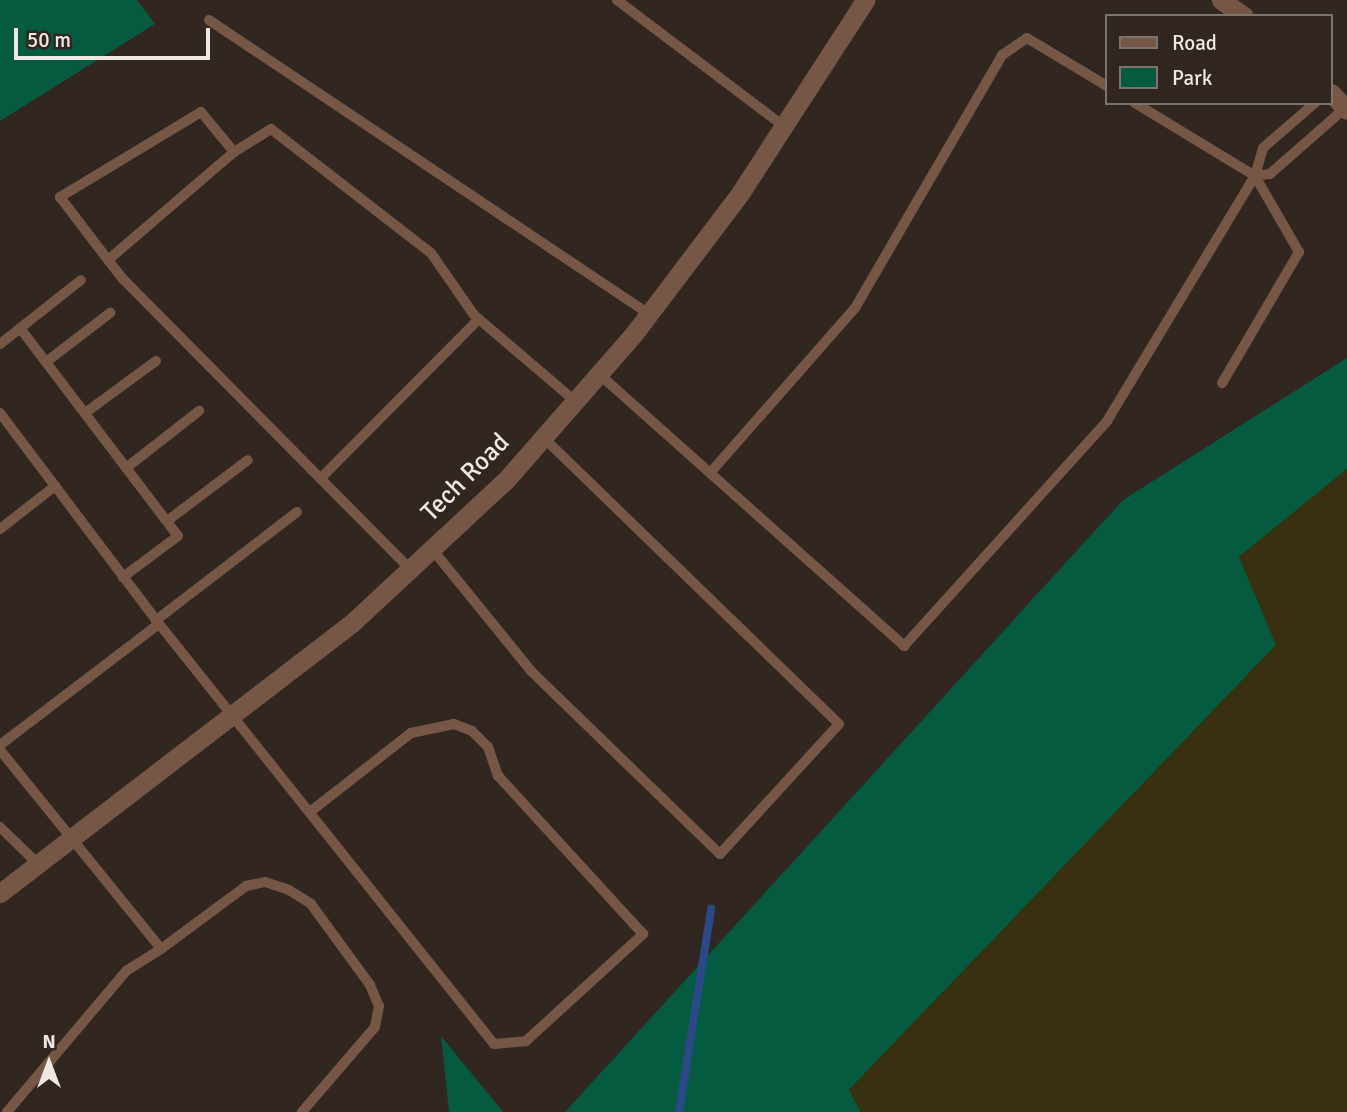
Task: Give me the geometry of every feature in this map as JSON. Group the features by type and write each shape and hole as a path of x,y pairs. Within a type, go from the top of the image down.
{"street":[{"name":"Tech Road","path":"0,893 353,622 506,480 649,314 785,127 865,0"},
{"path":"1221,0 1241,14"}],"lane":[{"path":"617,0 785,127"},
{"path":"209,20 649,314"},
{"path":"710,473 855,308 1002,55 1027,38 1106,85"},
{"path":"1255,176 1270,174 1341,104"},
{"path":"1138,105 1255,176 1299,252 1222,383"},
{"path":"599,374 904,646 1107,421 1255,176 1263,148 1313,105"},
{"path":"234,152 201,112 60,197 108,260 410,569"},
{"path":"108,260 234,152 271,129 431,253 479,319 575,401"},
{"path":"0,344 81,280"},
{"path":"46,362 110,313"},
{"path":"321,478 479,319"},
{"path":"20,328 178,537 123,576"},
{"path":"85,413 156,361"},
{"path":"127,468 199,411"},
{"path":"0,413 157,622 494,1044 526,1041 643,934 498,776 488,747 472,731 454,724 411,733 310,812"},
{"path":"432,549 531,671 720,854 839,724 543,437"},
{"path":"167,521 248,460"},
{"path":"0,529 55,486"},
{"path":"0,745 298,512"},
{"path":"0,750 161,949"},
{"path":"0,827 38,864"},
{"path":"7,1112 127,971 246,886 265,882 289,890 311,904 370,985 380,1006 375,1027 302,1112"}],"green space":[{"path":"0,0 137,0 155,24 0,121"},
{"path":"1347,358 1347,469 1239,557 1277,644 849,1090 861,1112 565,1112 1123,500"},
{"path":"441,1036 503,1112 449,1112"}],"sand":[{"path":"1347,469 1347,1112 861,1112 849,1090 1276,645 1239,557"}],"waterway":[{"path":"679,1112 711,909"}]}
